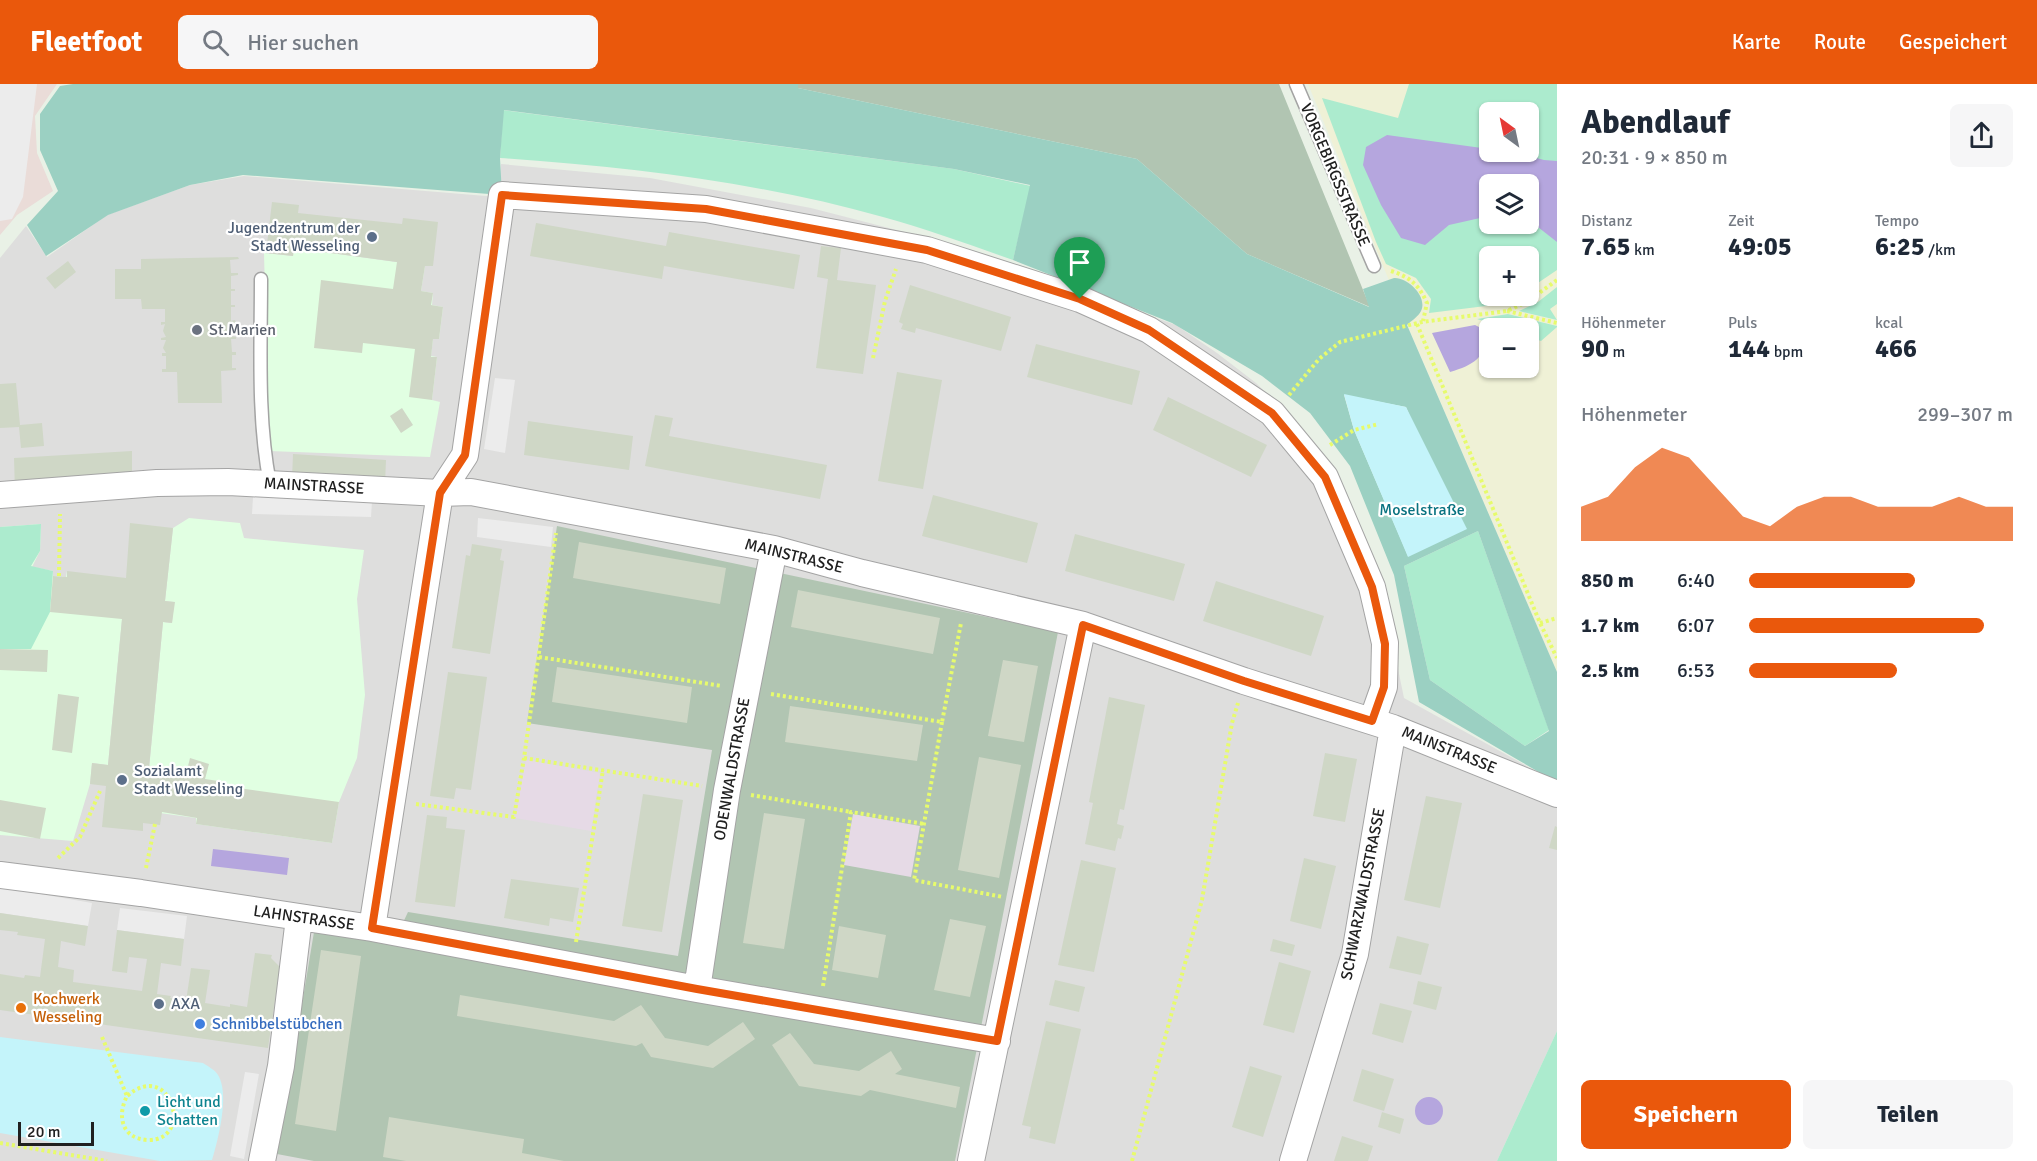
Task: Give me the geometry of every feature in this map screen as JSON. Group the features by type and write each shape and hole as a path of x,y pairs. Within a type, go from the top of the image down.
{"street":[{"path":"372,928 440,493 465,455 502,195 706,209 927,250 1080,299 1149,330 1272,413 1325,477 1372,587 1385,644 1383,724"},
{"name":"MAINSTRASSE","path":"0,495 157,483 270,484 440,493 471,492 774,549 862,573 1083,625 1244,681 1383,724 1557,794"},
{"name":"ODENWALDSTRASSE","path":"697,989 727,790 774,549"},
{"path":"971,1161 1083,625"},
{"name":"SCHWARZWALDSTRASSE","path":"1293,1161 1355,954 1383,724"},
{"name":"LAHNSTRASSE","path":"0,875 141,893 372,928 697,989 997,1041"},
{"path":"262,1161 281,1065 299,918"}],"lane":[{"name":"VORGEBIRGSSTRASSE","path":"1296,84 1374,266"},
{"path":"261,279 264,456 270,484"}],"path":[{"path":"1374,266 1407,277 1420,287 1427,303 1422,322"},
{"path":"1272,413 1319,359 1340,342 1422,322 1506,311 1527,302 1557,280"},
{"path":"873,358 888,291"},
{"path":"1506,311 1557,323"},
{"path":"1417,324 1540,623 1557,658"},
{"path":"1309,458 1354,430 1379,424"},
{"path":"60,491 60,576"},
{"path":"392,801 514,817 560,509"},
{"path":"966,597 914,880 1026,902"},
{"path":"1540,623 1557,618"},
{"path":"539,657 942,722"},
{"path":"1132,1161 1202,900 1232,723"},
{"path":"524,758 924,824"},
{"path":"572,965 603,770"},
{"path":"55,860 80,837 100,791"},
{"path":"819,1011 851,812"},
{"path":"141,893 155,824"},
{"path":"102,1037 127,1096"},
{"path":"148,1086 165,1092 171,1100 175,1115 169,1129 163,1135 149,1140 139,1139 130,1134 121,1119 121,1107 127,1096 134,1089 148,1086"},
{"path":"0,1143 107,1161"}],"shaded area":[{"path":"0,84 57,84 35,116 37,153 53,191 17,215 0,235"},
{"path":"0,84 37,84 23,197 12,219 0,221"},
{"path":"798,84 1279,84 1370,307 1247,254 1137,159 798,88"},
{"path":"1308,84 1557,84 1557,672 1407,324"},
{"path":"1409,84 1557,84 1557,270 1539,282 1539,246 1479,246 1479,306 1486,306 1429,313 1431,299 1416,278 1386,264 1322,98 1398,118"},
{"path":"503,110 954,169 1031,186 1013,260 899,222 789,194 645,171 500,158"},
{"path":"1387,135 1479,148 1479,162 1539,162 1539,159 1557,161 1557,242 1539,228 1539,174 1479,174 1479,218 1449,225 1425,245 1401,238 1381,205 1363,165 1366,147"},
{"path":"501,164 650,178 811,208 951,244 1176,325 1256,383 1298,424 1336,473 1381,586 1404,698 1554,781 1557,780 1557,1031 1497,1161 0,1161 0,258 26,226 47,257 107,215 190,185 244,176 498,197"},
{"path":"294,248 425,266 421,291 433,293 432,305 443,307 439,339 433,339 431,356 437,357 432,400 440,402 430,457 269,451 264,253 293,256"},
{"path":"1557,287 1557,304 1550,309 1557,320 1519,311 1530,306 1539,306 1539,301"},
{"path":"1508,314 1524,318 1483,318"},
{"path":"1539,322 1557,326 1557,327 1539,340"},
{"path":"1475,325 1479,327 1479,356 1472,363 1450,372 1432,333"},
{"path":"495,378 515,380 505,453 484,449"},
{"path":"253,497 372,501 371,517 252,514"},
{"path":"189,518 240,523 244,538 364,550 357,599 365,695 357,758 339,802 332,843 196,824 196,818 145,811 163,622 172,623 174,602 165,601 173,528"},
{"path":"478,518 553,527 551,547 477,537"},
{"path":"41,524 40,551 32,567 53,571 53,576 66,577 67,571 122,619 108,765 92,763 90,784 73,841 0,835 0,527"},
{"path":"41,524 40,551 31,566 53,571 50,612 31,649 0,649 0,527"},
{"path":"557,526 1058,632 955,1161 314,1161 277,1154 314,932 393,944 408,912 678,956 712,750 527,723"},
{"path":"1478,531 1549,730 1525,746 1430,680 1404,566"},
{"path":"526,760 600,773 591,831 515,818"},
{"path":"853,814 920,826 911,877 844,865"},
{"path":"213,849 289,858 287,875 211,866"},
{"path":"0,887 92,903 88,926 0,913"},
{"path":"120,908 187,916 184,939 117,930"},
{"path":"1557,1031 1557,1161 1497,1161"},
{"path":"245,1072 259,1074 244,1159 230,1156"},
{"path":"1429,1097 1439,1101 1443,1111 1439,1121 1429,1125 1419,1121 1415,1111 1419,1101"}],"green space":[{"path":"73,84 798,84 798,88 1137,159 1247,254 1369,307 1363,289 1394,278 1405,281 1411,284 1422,300 1419,315 1407,325 1557,672 1557,780 1554,781 1419,702 1394,575 1350,466 1310,413 1262,376 1172,323 1013,260 1030,185 954,169 504,110 500,158 502,195 243,175 190,185 108,215 46,256 27,225 58,191 40,150 40,114 60,86","holes":["1344,395 1406,407 1413,424 1408,556 1354,430","1478,531 1549,731 1525,746 1430,680 1404,566"]},
{"name":"Moselstraße","path":"1344,394 1406,407 1467,529 1408,557 1354,430"},
{"path":"0,1037 203,1063 218,1075 223,1093 222,1117 212,1160 160,1161 0,1133"}],"building":[{"path":"272,202 299,205 298,213 402,224 403,218 438,222 433,266 425,266 421,291 433,293 431,305 443,307 439,339 433,339 431,357 437,357 432,400 409,397 415,349 363,343 362,353 314,348 321,280 393,289 397,262 294,248 293,256 266,253"},
{"path":"536,223 666,246 669,232 800,255 794,289 664,266 662,279 530,256"},
{"path":"821,246 841,248 837,280 876,285 863,374 816,368 828,279 817,277"},
{"name":"St.Marien","path":"238,257 239,259 230,260 231,273 238,273 238,275 231,276 231,289 235,291 231,291 231,305 235,307 231,307 231,321 235,320 236,323 231,323 231,336 236,337 236,339 231,339 232,352 236,352 236,355 232,355 232,368 236,370 221,371 222,403 178,403 177,372 162,372 162,369 166,369 166,356 162,356 162,353 166,353 163,348 166,340 161,340 166,337 163,331 165,324 161,325 161,322 165,322 165,309 142,309 141,299 115,299 115,269 141,269 141,259"},
{"path":"68,261 76,272 55,289 46,278"},
{"path":"910,285 1011,317 1001,351 916,328 915,333 901,329 903,324 899,322"},
{"path":"1036,344 1140,371 1132,405 1027,377"},
{"path":"897,372 942,380 923,489 878,481"},
{"path":"16,383 20,425 42,423 44,446 21,448 19,427 0,428 0,384"},
{"path":"1168,397 1267,445 1251,477 1153,430"},
{"path":"402,408 413,425 401,433 390,416"},
{"path":"655,415 673,418 669,436 827,465 820,499 645,466"},
{"path":"528,421 633,436 629,470 524,455"},
{"path":"132,451 132,483 15,492 14,458"},
{"path":"293,454 386,460 385,484 292,479"},
{"path":"933,495 1038,523 1027,563 922,536"},
{"path":"130,523 173,528 165,601 175,602 172,623 163,622 149,768 186,774 190,758 209,764 205,779 225,782 224,786 339,802 332,843 196,824 197,818 162,812 160,825 143,823 143,831 102,827 106,786 90,784 92,763 108,765 122,619 50,612 53,576 67,577 67,571 126,578"},
{"path":"1075,534 1185,564 1174,601 1065,571"},
{"path":"579,542 726,568 720,604 573,578"},
{"path":"472,544 502,549 500,560 504,561 490,654 452,648 466,555 470,556"},
{"path":"1216,581 1324,616 1311,656 1203,621"},
{"path":"798,590 940,618 933,654 791,627"},
{"path":"0,649 48,650 47,672 0,670"},
{"path":"1003,660 1038,666 1024,742 988,736"},
{"path":"557,667 692,687 687,723 552,702"},
{"path":"448,672 487,677 471,790 456,788 454,799 430,796"},
{"path":"58,694 79,697 72,753 52,750"},
{"path":"1109,697 1145,705 1124,810 1120,809 1117,824 1124,826 1115,851 1085,844 1093,803 1089,802"},
{"path":"790,706 923,725 917,761 785,742"},
{"path":"1325,753 1357,759 1345,822 1313,816"},
{"path":"979,757 1021,765 999,878 958,870"},
{"path":"643,794 683,800 662,932 622,926"},
{"path":"1426,796 1462,803 1440,908 1404,900"},
{"path":"0,800 46,808 40,839 0,831"},
{"path":"764,813 805,819 784,949 743,943"},
{"path":"427,815 447,817 446,828 465,830 455,907 415,902"},
{"path":"1555,826 1557,827 1557,850 1549,848"},
{"path":"1304,858 1336,866 1321,929 1290,921"},
{"path":"1081,860 1116,868 1094,972 1058,965"},
{"path":"511,879 579,888 573,922 550,918 549,926 504,918"},
{"path":"0,913 88,926 85,946 61,941 58,967 74,970 73,982 142,991 147,959 129,957 127,973 112,971 117,930 184,939 181,966 161,963 157,994 186,1001 191,968 210,970 205,1003 247,1007 255,953 272,955 271,958 280,967 268,1048 0,1010 0,974 24,978 25,975 40,977 45,939 0,930"},
{"path":"950,919 986,926 970,997 934,990"},
{"path":"839,926 886,935 878,978 832,970"},
{"path":"1397,936 1429,944 1421,975 1389,968"},
{"path":"1273,939 1295,945 1292,956 1270,951"},
{"path":"321,950 361,956 336,1131 295,1124"},
{"path":"1279,962 1311,971 1294,1033 1263,1025"},
{"path":"1055,980 1085,987 1079,1012 1049,1005"},
{"path":"1418,981 1442,987 1436,1010 1413,1004"},
{"path":"460,995 614,1021 641,1005 665,1038 708,1046 743,1022 755,1039 713,1068 651,1057 642,1043 636,1046 457,1016"},
{"path":"1380,1003 1412,1011 1403,1043 1372,1034"},
{"path":"1046,1021 1081,1029 1055,1144 1029,1138 1031,1127 1022,1125"},
{"path":"790,1033 814,1064 859,1071 891,1051 902,1069 895,1074 960,1087 956,1108 870,1090 861,1096 799,1086 772,1045"},
{"path":"1250,1066 1282,1076 1263,1137 1232,1127"},
{"path":"1362,1069 1394,1079 1384,1111 1353,1101"},
{"path":"1382,1112 1404,1119 1400,1134 1378,1127"},
{"path":"389,1117 524,1139 522,1153 564,1161 406,1161 383,1157"},
{"path":"1342,1136 1373,1146 1368,1161 1334,1161"}],"place":[{"name":"Jugendzentrum der Stadt Wesseling","path":"372,237"},
{"name":"St.Marien","path":"197,330"},
{"name":"Sozialamt Stadt Wesseling","path":"122,780"},
{"name":"AXA","path":"159,1004"},
{"name":"Kochwerk Wesseling","path":"21,1008"},
{"name":"Schnibbelstübchen","path":"200,1024"},
{"name":"Licht und Schatten","path":"145,1111"}],"route":[{"path":"502,195 706,209 927,250 1080,299 1149,330 1272,413 1325,477 1372,587 1385,644 1384,687 1372,721 1244,681 1083,625 997,1041 697,989 372,928 440,493 465,455 502,195"}]}
